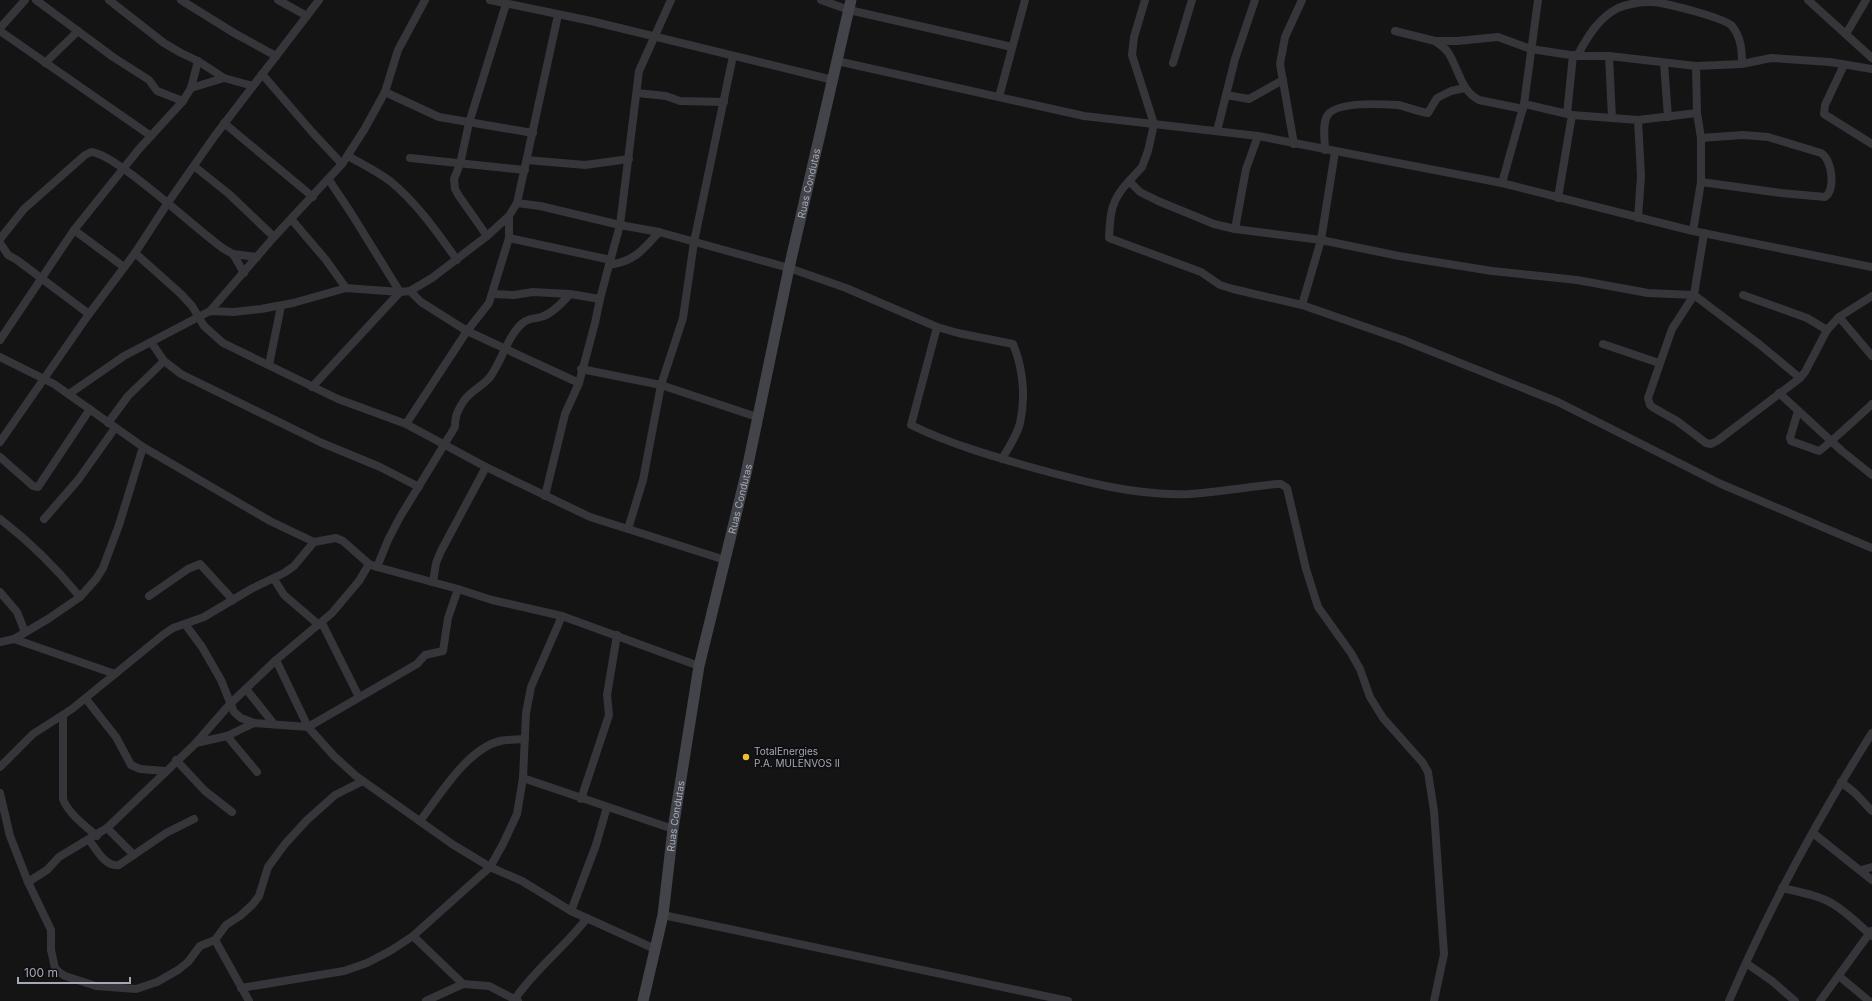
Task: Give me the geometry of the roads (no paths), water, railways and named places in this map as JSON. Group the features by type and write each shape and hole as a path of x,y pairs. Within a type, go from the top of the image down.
{"street":[{"path":"0,28 25,0"},
{"path":"36,0 148,80 157,91 183,101"},
{"path":"109,0 164,43 198,61 224,78 253,86"},
{"path":"181,0 234,33 276,56"},
{"path":"278,0 307,16"},
{"path":"0,442 89,314 135,253 167,204 224,123 319,0"},
{"path":"69,394 124,356 210,311 274,237 329,180 348,156 385,92 398,50 425,0"},
{"path":"490,0 654,37 833,80"},
{"path":"525,8 530,0"},
{"path":"545,496 565,414 579,383 581,369 596,323 600,299 620,225 639,71 671,0"},
{"path":"821,0 850,5 1012,47"},
{"path":"998,97 1024,0"},
{"path":"1145,0 1134,37 1132,55 1154,124 1148,150 1142,167 1121,190 1111,210 1109,238 1202,272 1220,285 1233,290 1302,305 1403,340 1558,402 1721,484 1872,548"},
{"path":"1174,63 1192,0"},
{"path":"1217,131 1235,60 1255,0"},
{"path":"1294,144 1280,64 1285,37 1302,0"},
{"path":"1502,184 1524,106 1538,0"},
{"path":"1808,0 1872,58"},
{"path":"1846,34 1866,0"},
{"path":"1558,198 1575,56 1593,29 1608,15 1627,5 1652,2 1691,11 1728,22 1736,31 1740,42 1742,64"},
{"path":"487,236 455,189 454,179 460,164 469,123 506,4"},
{"name":"Ruas Condutas","path":"643,1001 663,915 673,829 699,666 746,474 757,417 777,332 789,268 850,5"},
{"path":"210,311 234,312 281,306 346,288 400,292 410,291 432,278 487,236 509,216 517,203 558,15"},
{"path":"0,31 151,136"},
{"path":"45,63 78,31"},
{"path":"1395,31 1435,41 1457,41 1498,37 1531,49 1575,56 1609,56 1696,66 1742,64 1771,58 1830,62 1872,69"},
{"path":"1435,41 1449,53 1468,93 1480,100 1524,106 1569,115 1638,120 1697,113"},
{"path":"628,529 643,480 661,386 683,318 694,242 733,56"},
{"path":"1609,56 1612,118"},
{"path":"0,340 74,230 123,169 183,101 191,88 198,61"},
{"path":"837,61 1084,116 1258,136 1502,184 1693,231 1872,267"},
{"path":"1664,63 1668,117"},
{"path":"1844,65 1825,105 1824,114 1872,144"},
{"path":"1693,231 1701,182 1701,138 1697,113 1696,66"},
{"path":"262,74 342,164"},
{"path":"191,88 224,78"},
{"path":"1226,95 1249,99 1283,80"},
{"path":"1325,150 1326,118 1329,113 1335,110 1349,106 1369,104 1397,105 1428,113 1437,98 1450,92 1465,88"},
{"path":"385,92 434,116 532,133"},
{"path":"637,93 666,96 680,101 724,102"},
{"path":"1638,120 1641,176 1638,218"},
{"path":"224,123 313,197"},
{"path":"1701,138 1743,134 1768,137 1821,153 1827,159 1832,184 1831,191 1825,197 1781,193 1701,182"},
{"path":"1234,229 1246,169 1258,136"},
{"path":"89,314 42,277 18,260 10,257 0,239 24,209 87,153 95,152 123,169 217,244 233,254 257,257"},
{"path":"1302,305 1322,240 1335,152"},
{"path":"348,156 377,172 399,189 427,220 457,260"},
{"path":"410,158 524,170"},
{"path":"527,160 585,165 629,159"},
{"path":"194,166 229,194 274,237"},
{"path":"329,180 400,292"},
{"path":"1129,181 1140,192 1154,200 1214,224 1234,229 1322,240 1399,256 1492,271 1577,280 1648,293 1694,295 1759,344 1800,378"},
{"path":"517,203 540,206 620,225 659,232 789,268 846,288 937,327 958,334 1013,344 1020,364 1023,401 1017,431 1002,459"},
{"path":"406,424 467,331 483,312 492,294 509,238 509,216"},
{"path":"292,220 326,260 346,288"},
{"path":"74,230 124,267"},
{"path":"509,238 610,263 622,262 636,256 659,232"},
{"path":"1704,233 1694,295 1672,329 1648,398 1650,405 1677,421 1706,443 1711,444 1717,440 1800,378 1805,372 1827,330 1839,317 1872,296"},
{"path":"135,253 181,294 209,332 223,343 338,400 406,424 486,467 590,516 725,560"},
{"path":"233,254 244,273"},
{"path":"410,291 421,302 467,331 507,348 579,383"},
{"path":"312,388 400,292"},
{"path":"492,294 514,295 533,292 570,294 600,299"},
{"path":"28,882 47,870 59,857 97,836 107,828 176,760 195,744 233,701 276,660 321,624 348,595 373,566 397,522 455,427 455,416 463,402 473,390 489,378 513,336 524,322 542,317 551,312 570,294"},
{"path":"1743,296 1807,318 1827,330"},
{"path":"269,366 281,306"},
{"path":"1839,317 1872,356"},
{"path":"937,327 911,425 936,437 1002,459 1106,488 1189,494 1277,484 1281,484 1287,488 1306,570 1318,607 1360,669 1370,697 1383,718 1423,762 1428,772 1434,811 1444,954 1434,1001"},
{"path":"151,342 164,361 181,374 322,443 380,467 419,487"},
{"path":"1603,344 1659,363"},
{"path":"0,357 45,379 69,394 143,447 270,521 314,542 336,538 343,541 373,566 458,588 492,600 562,616 699,666"},
{"path":"44,519 78,480 128,396 164,361"},
{"path":"581,369 661,386 757,417"},
{"path":"1778,393 1830,441 1872,475"},
{"path":"1798,411 1790,438 1791,441 1819,451 1823,450 1830,441 1872,404"},
{"path":"0,457 34,486 38,487 90,410"},
{"path":"0,642 14,639 48,619 80,597 96,579 103,568 119,525 143,447"},
{"path":"433,582 436,563 440,551 486,467"},
{"path":"0,519 39,552 64,577 80,597"},
{"path":"0,767 33,734 63,716 86,699 164,634 174,628 204,617 274,579 294,566 314,542"},
{"path":"149,596 188,569 200,564 233,600"},
{"path":"274,579 284,595 321,624 359,697"},
{"path":"186,624 202,647 221,680 227,694 233,701 237,716 254,723 308,727 418,664 425,655 443,651 448,618 458,588"},
{"path":"0,592 17,612 25,632"},
{"path":"241,988 344,971 367,963 390,951 413,936 490,867 517,814 523,778 526,713 532,687 562,616"},
{"path":"581,799 609,715 607,695 616,635"},
{"path":"14,639 115,674"},
{"path":"276,660 308,727 334,756 363,781 490,867 522,881 571,911 655,949"},
{"path":"246,690 274,724"},
{"path":"86,699 116,737 131,764 140,769 165,771"},
{"path":"63,716 64,803 78,819 97,836"},
{"path":"195,744 227,736 254,723"},
{"path":"1729,1001 1782,888 1841,782 1872,732"},
{"path":"227,736 257,772"},
{"path":"420,821 460,768 474,755 483,748 500,741 525,739"},
{"path":"176,760 204,791 232,812"},
{"path":"523,778 581,799 673,829"},
{"path":"0,792 10,836 28,882 51,930 51,950 55,968 65,976 96,986 136,989 146,987 178,970 188,962 200,946 215,940 226,925 254,904 259,896 268,867 285,844 307,820 335,795 363,781"},
{"path":"1841,782 1872,811"},
{"path":"571,911 596,845 607,807"},
{"path":"88,840 111,865 119,866 166,833 194,819"},
{"path":"107,828 134,855"},
{"path":"1813,832 1871,878"},
{"path":"1861,870 1872,868 1871,878"},
{"path":"1782,888 1812,895 1832,903 1871,933 1820,1001"},
{"path":"663,915 1068,1001"},
{"path":"426,1001 464,984 489,986 517,1000 534,975 562,947 587,918"},
{"path":"413,936 464,984"},
{"path":"215,940 249,1001"},
{"path":"1746,963 1772,981 1795,1001"},
{"path":"1839,976 1869,1001"}],"place":[{"name":"TotalEnergies P.A. MULENVOS II","path":"746,757"}]}
